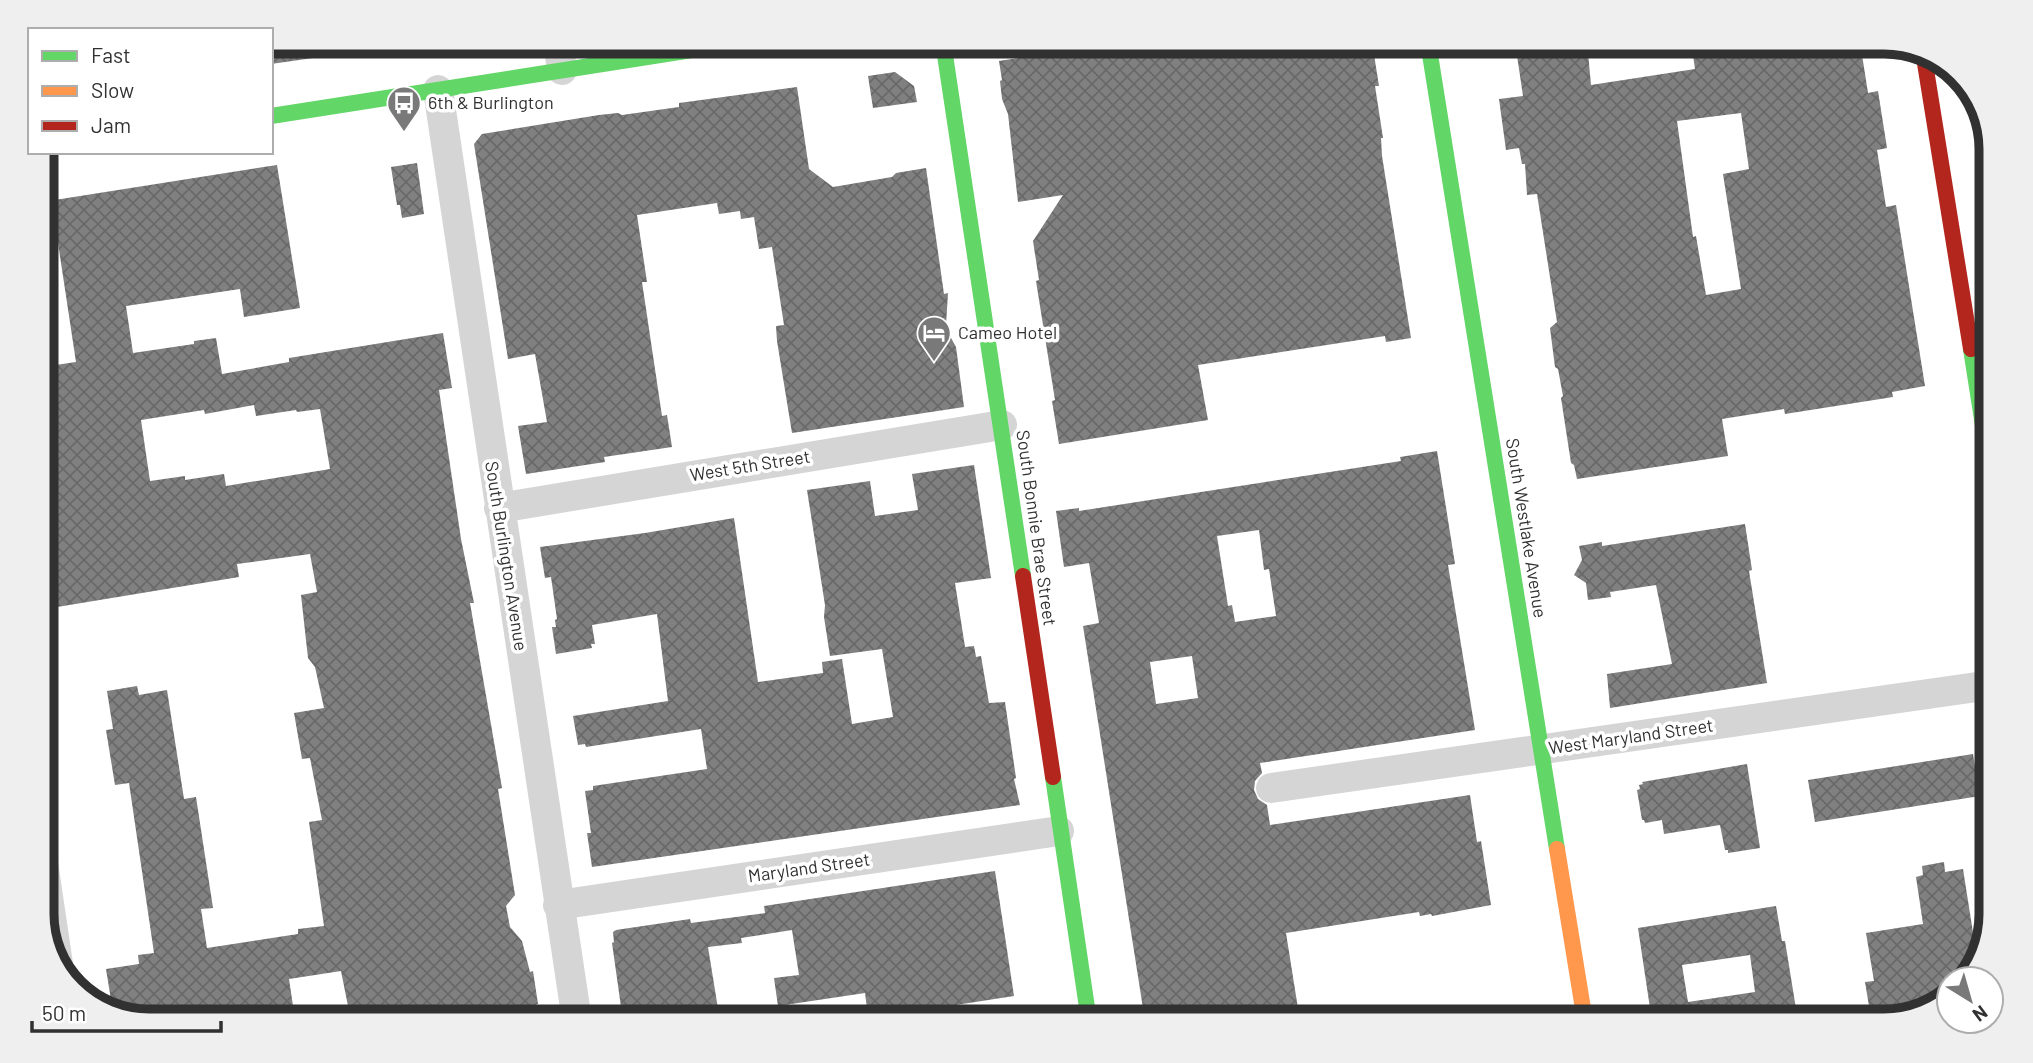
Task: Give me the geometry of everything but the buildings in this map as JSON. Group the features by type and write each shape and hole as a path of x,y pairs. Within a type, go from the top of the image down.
{"street":[{"path":"273,116 438,90 560,56 586,54"},
{"name":"South Bonnie Brae Street","path":"945,54 1087,1009"},
{"name":"South Westlake Avenue","path":"1430,54 1583,1009"},
{"path":"1925,64 1979,402"},
{"name":"South Burlington Avenue","path":"438,90 574,1009"},
{"name":"West 5th Street","path":"499,508 1002,425"},
{"name":"West Maryland Street","path":"1271,788 1979,687"},
{"name":"Maryland Street","path":"558,905 1059,831"}],"traffic: fast":[{"path":"273,116 666,54"},
{"path":"945,54 1023,576"},
{"path":"1430,54 1557,849"},
{"path":"1971,349 1979,400"},
{"path":"1053,777 1087,1009"}],"traffic: slow":[{"path":"1557,849 1583,1009"}],"traffic: jam":[{"path":"1925,64 1971,349"},
{"path":"1023,576 1053,777"}],"place":[{"name":"6th & Burlington","path":"404,133"},
{"name":"Cameo Hotel","path":"934,363"}]}
